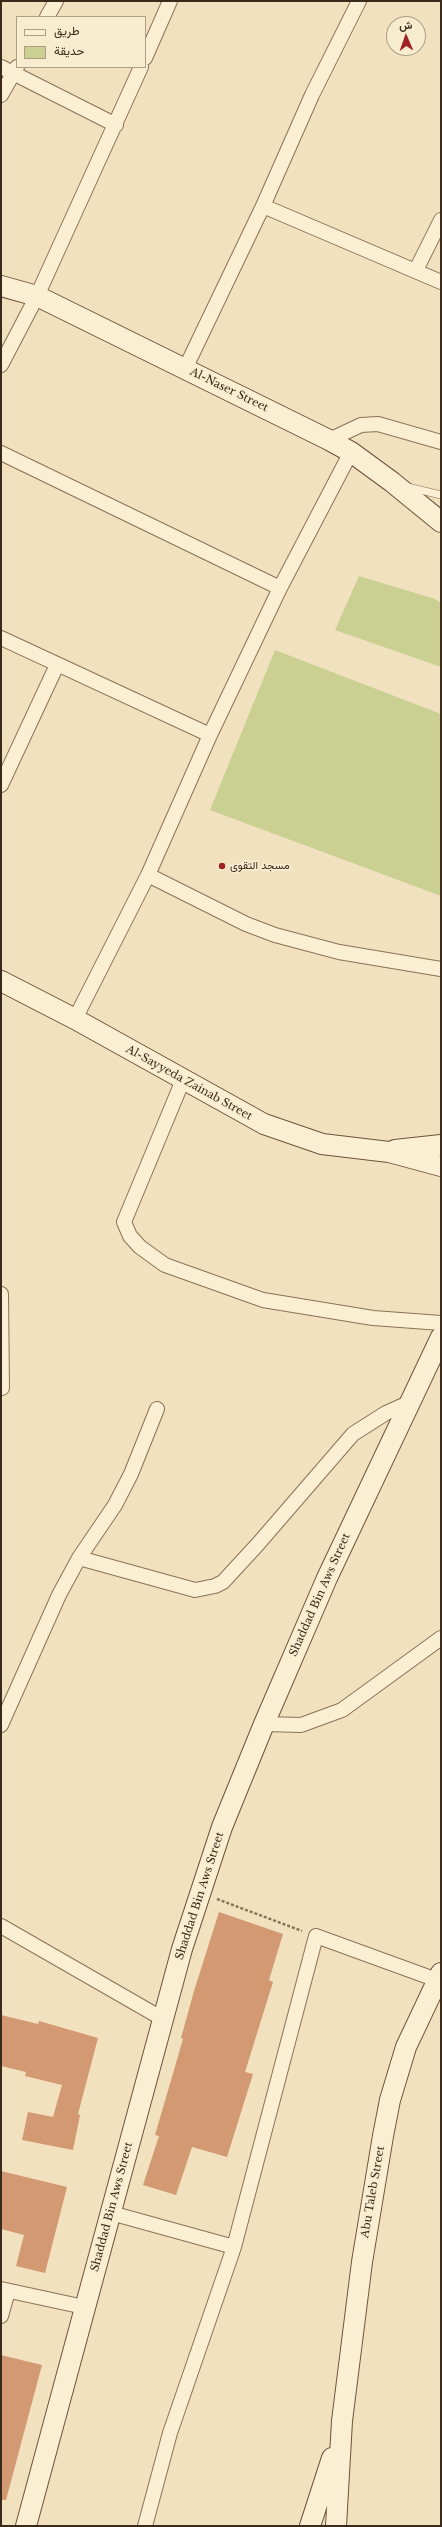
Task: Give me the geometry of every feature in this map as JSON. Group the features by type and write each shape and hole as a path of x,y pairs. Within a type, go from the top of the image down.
{"street":[{"path":"47,16 56,1"},
{"path":"146,56 170,1"},
{"path":"185,369 263,206 312,95 358,1"},
{"path":"1,365 37,296 116,125 141,68"},
{"path":"1,95 11,69 116,125"},
{"path":"263,206 416,270 441,282"},
{"path":"416,270 441,220"},
{"name":"Al-Naser Street","path":"1,286 37,296 329,440 351,452 392,482 441,522"},
{"path":"329,440 361,425 378,424 441,442"},
{"path":"75,1019 148,875 210,735 280,588 351,452"},
{"path":"1,453 280,588"},
{"path":"1,638 210,735"},
{"path":"1,785 57,665"},
{"path":"148,875 246,924 275,935 339,952 441,969"},
{"name":"Al-Sayyeda Zainab Street","path":"1,981 75,1019 182,1080 264,1124 300,1138 329,1146 389,1152 441,1166"},
{"path":"182,1080 124,1222 130,1236 140,1247 165,1265 262,1300 373,1318 441,1322"},
{"name":"Al-Sayyeda Zainab Street","path":"389,1152 439,1144"},
{"path":"1,1294 2,1388"},
{"name":"Shaddad Bin Aws Street","path":"26,2526 39,2483 84,2307 199,1892 222,1827 264,1724 327,1578 408,1403 441,1336"},
{"path":"79,1558 195,1590 215,1586 223,1582 258,1544 353,1434 386,1413 408,1403"},
{"path":"1,1725 59,1595 79,1558 101,1529 131,1474 157,1409"},
{"path":"264,1724 301,1725 342,1710 441,1638"},
{"path":"1,1926 163,2019"},
{"path":"145,2526 170,2433 234,2247 316,1936 439,1977"},
{"name":"Abu Taleb Street","path":"336,2526 342,2421 371,2197 390,2100 406,2047 439,1977"},
{"path":"111,2213 234,2247"},
{"path":"1,2316 4,2290 84,2307"},
{"name":"Abu Taleb Street","path":"310,2526 342,2421"},
{"name":"Shaddad Bin Aws Street","path":"34,2526 39,2483"}],"lane":[{"path":"392,482 441,495"}],"path":[{"path":"199,1892 316,1936"}],"green space":[{"path":"359,576 435,599 441,603 441,667 335,630"},
{"path":"275,650 441,714 441,896 210,810"}],"building":[{"path":"219,1912 283,1934 269,1980 273,1982 245,2072 253,2074 227,2157 192,2147 176,2195 143,2185 159,2136 155,2135 183,2039 181,2038 194,1991"},
{"path":"1,2015 38,2024 39,2021 98,2038 78,2114 80,2115 73,2150 22,2140 28,2112 53,2117 62,2085 25,2076 26,2072 1,2066"},
{"path":"1,2171 67,2187 45,2273 16,2266 24,2235 1,2229"},
{"path":"1,2355 42,2365 6,2500 1,2500"}],"place":[{"name":"مسجد التقوى","path":"222,866"}]}
